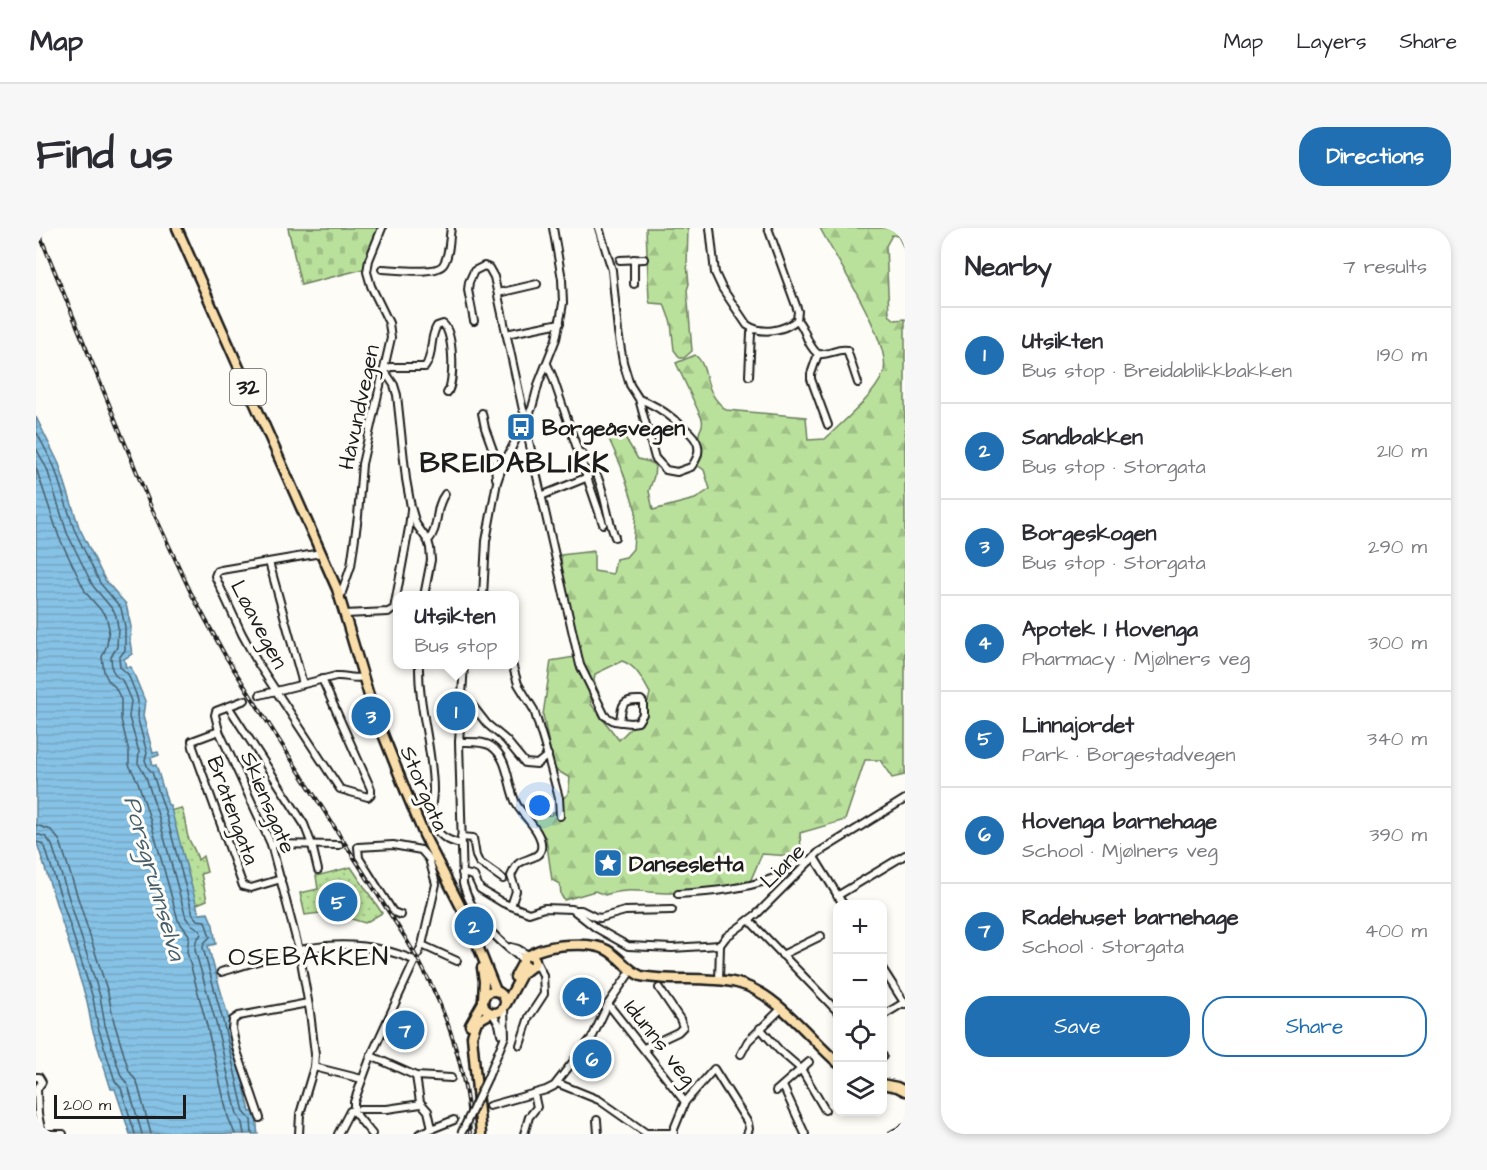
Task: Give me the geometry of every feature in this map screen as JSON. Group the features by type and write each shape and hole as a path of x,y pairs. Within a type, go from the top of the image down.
{"main road":[{"name":"32","path":"177,228 320,549"},
{"name":"Storgata","path":"320,549 340,598 373,709 409,801 459,906 483,973 483,1001"},
{"name":"Storgata","path":"459,906 467,919 497,991"},
{"path":"497,991 508,988 540,949 597,946 610,952 631,970 647,977 737,983 753,989 780,1009 836,1062"},
{"path":"505,1006 530,961"},
{"name":"32","path":"475,1075 467,1038 471,1022 488,993 497,991 504,996 505,1006 498,1013 491,1013 477,1021 473,1030 472,1042 481,1134"},
{"path":"483,1001 486,1010 491,1013"},
{"path":"887,1085 905,1091"}],"street":[{"name":"Håvundvegen","path":"340,598 351,566 361,474 391,343 391,331 371,286 368,272 369,260 382,228"},
{"path":"382,269 430,270 438,268 444,262 447,253 451,228"},
{"path":"483,591 486,541 497,482 503,465 528,418 560,323 563,293 558,246 553,228"},
{"path":"599,228 612,270 623,362 633,391 639,399 658,463 672,472 691,467 698,451 696,437 661,408 639,399"},
{"path":"710,228 715,273 742,319 753,329 772,331 798,320"},
{"path":"768,228 798,311 798,320 809,345 818,354 847,350 858,383"},
{"path":"620,260 644,259"},
{"path":"634,260 634,284"},
{"path":"474,321 468,290 469,282 474,270 481,266 489,268 494,278 523,410 528,418"},
{"path":"498,293 537,284"},
{"path":"506,334 560,323"},
{"path":"425,591 430,560 428,541 417,524 411,507 397,395 394,385 384,370 391,367 427,366 434,331 437,326 443,324 449,332 452,367 450,388 447,393"},
{"path":"748,376 753,329"},
{"path":"818,354 810,374 828,425"},
{"path":"547,364 603,524"},
{"path":"482,413 494,453 497,482"},
{"path":"523,428 528,437 580,665 605,716 609,719 620,722 638,722 643,714 644,705 642,700 625,702 621,708 620,722"},
{"path":"578,452 588,462 600,481 615,537"},
{"path":"542,496 588,477"},
{"path":"428,541 434,533 440,501 445,494"},
{"path":"397,591 411,507"},
{"name":"Løavegen","path":"276,692 242,634 215,576 221,570 268,562 320,549"},
{"path":"268,562 303,684"},
{"path":"345,614 388,612 393,610"},
{"path":"420,669 432,765 431,819 435,829 443,838 461,840 471,836 477,859 503,879"},
{"path":"464,669 459,742 462,873 465,890 474,910 491,934 508,947 518,949 530,961 543,981 543,998 530,1017 520,1045"},
{"path":"514,669 518,684 534,710 559,798 560,816"},
{"path":"260,695 336,676 353,679 364,677"},
{"path":"276,692 340,789 368,797 371,794 370,789 322,679"},
{"path":"461,699 469,701 487,724 506,740 525,763 537,764 548,755"},
{"path":"245,700 228,706 300,816 312,845 318,870"},
{"name":"Skiensgate","path":"228,706 214,713 219,731 271,844 299,950 314,1038 314,1067 302,1104 299,1134"},
{"name":"Bråtengata","path":"219,731 192,741 243,886 246,889 281,879"},
{"path":"459,742 484,744 495,751 506,768 518,806 534,827 541,849 534,857 519,863 511,876 516,891 511,906"},
{"name":"Liane","path":"720,945 812,859 833,843 905,799"},
{"path":"271,844 339,845"},
{"path":"227,845 236,845"},
{"name":"Storgata","path":"357,1110 357,1094 371,1056 422,945 436,884 429,859 421,850 393,845 358,848 359,858 390,908 396,915 401,915"},
{"path":"837,896 905,855"},
{"path":"678,894 739,887 777,876 801,861 812,859 840,900"},
{"path":"462,873 474,876 483,891 529,913 550,908 581,910 597,918 630,910 672,910"},
{"path":"576,910 591,924 628,946 672,948 720,945 719,981"},
{"path":"749,920 833,1008"},
{"path":"782,955 821,936"},
{"path":"221,972 299,950 329,945 357,945 390,951 416,961"},
{"path":"422,945 457,961"},
{"path":"489,1106 534,1094 556,1083 593,1036 608,1004 631,970"},
{"path":"887,976 905,1003 887,1013"},
{"path":"644,1048 678,1032 683,1027 680,1018 660,988"},
{"path":"260,1118 237,1051 231,1029 233,1020 239,1016 308,1003"},
{"name":"Idunns veg","path":"608,1004 685,1102"},
{"path":"461,1134 505,1036 505,1006"},
{"path":"741,1054 748,1041 780,1009"},
{"path":"491,1013 500,1027 501,1044"},
{"path":"760,1028 779,1050 801,1069 825,1110"},
{"path":"371,1056 416,1076 451,1078"},
{"path":"777,1090 809,1062"},
{"path":"314,1067 362,1079"},
{"path":"556,1083 599,1100 646,1132 673,1134 685,1102 714,1069 748,1123 747,1134"},
{"path":"416,1076 421,1104 428,1111 432,1128"},
{"path":"36,1077 39,1077 42,1082 36,1089 42,1134"},
{"path":"783,1086 805,1134"},
{"path":"524,1134 529,1117 537,1107 534,1094"},
{"path":"338,1134 350,1113 357,1110 387,1109 421,1104"},
{"path":"357,1110 372,1134"},
{"path":"419,1134 454,1119"},
{"path":"597,1120 598,1134"},
{"path":"893,1134 905,1128"},
{"path":"49,1134 63,1134"}],"green space":[{"path":"288,228 382,228 367,268 301,285"},
{"path":"646,228 688,228 689,284 687,290 692,351 684,358 680,358 674,350 671,323 664,304 650,303 649,300"},
{"path":"820,228 905,228 905,250 898,236 892,235 886,246 889,315 895,320 905,319 905,775 892,778 880,760 865,760 845,820 800,833 801,851 791,856 762,854 749,884 680,893 629,891 605,895 595,891 564,900 560,884 552,880 546,838 531,820 551,815 558,808 558,803 568,794 570,778 551,767 548,759 551,754 543,715 551,661 575,657 562,578 561,555 594,551 594,571 613,574 616,559 626,557 633,549 636,511 621,466 605,430 619,427 638,459 655,466 649,491 653,510 695,499 710,489 704,470 697,465 702,419 676,363 695,355 702,363 713,395 726,410 806,417 808,440 825,439 873,391 883,374 884,361 872,323","holes":["622,661 639,674 650,693 643,713 619,740 591,704 591,699 599,693 594,681 595,674"]},
{"path":"181,808 188,837 198,860 203,856 207,872 201,874 207,900 195,905 169,811"},
{"path":"351,867 382,913 365,923 328,912 305,915 300,893 318,889 316,876"}],"water":[{"name":"Porsgrunnselva","path":"36,417 59,464 79,527 105,580 126,604 131,627 132,654 124,659 126,667 131,667 145,701 143,716 153,753 158,752 159,755 151,758 153,766 156,765 168,805 170,805 199,914 208,913 213,925 216,944 208,946 229,1020 250,1112 255,1111 256,1114 258,1134 130,1134 115,1089 111,1089 92,1028 87,1001 36,840"}],"railway":[{"path":"37,228 151,507 191,593 226,657 406,939 442,1008 464,1082 470,1134"}],"place":[{"name":"Borgeåsvegen","path":"521,427"},
{"name":"Utsikten","path":"456,711"},
{"name":"Borgeskogen","path":"371,716"},
{"name":"Dansesletta","path":"608,863"},
{"name":"Linnajordet","path":"338,902"},
{"name":"Sandbakken","path":"474,926"},
{"name":"Apotek 1 Hovenga","path":"582,997"},
{"name":"Radehuset barnehage","path":"405,1030"},
{"name":"Hovenga barnehage","path":"592,1059"}],"district":[{"name":"BREIDABLIKK","path":"515,462"},
{"name":"OSEBAKKEN","path":"309,956"}]}
